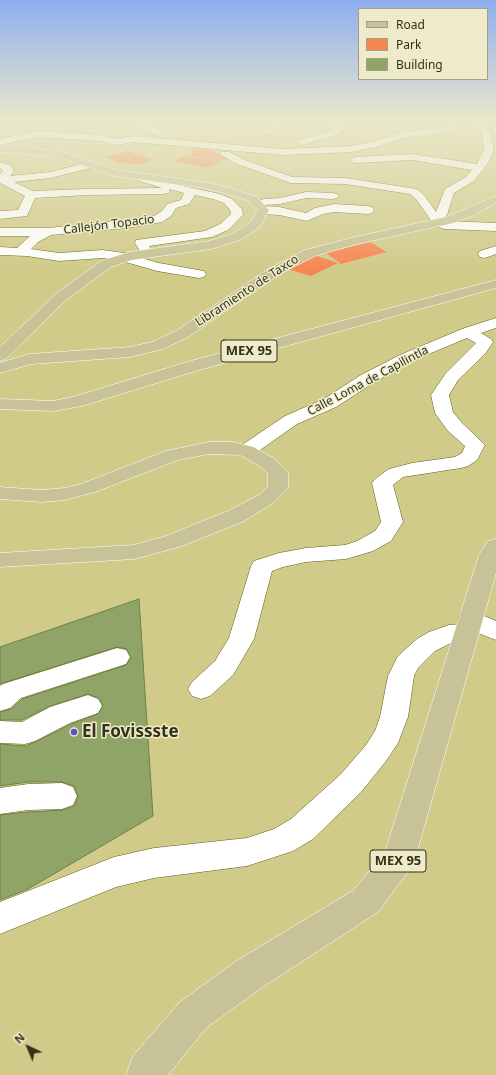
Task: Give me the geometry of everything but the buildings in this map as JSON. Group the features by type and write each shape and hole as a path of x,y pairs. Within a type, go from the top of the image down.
{"main road":[{"path":"0,356 6,344 74,286 106,264 124,257 211,245 236,237 256,224 260,206 248,197 228,190 203,185 140,178 109,171"},
{"name":"Libramiento de Taxco","path":"0,368 20,360 130,352 157,346 182,334 275,271 310,253 468,213 496,199"},
{"name":"MEX 95","path":"0,404 53,406 76,402 193,366 496,284"},
{"path":"0,380 4,374 20,360 6,344"},
{"path":"0,393 11,401 28,406"},
{"path":"0,493 41,496 65,494 88,488 173,455 209,448 233,448 246,451 268,463 278,473 278,488 266,499 236,516 174,541 134,552 0,560"},
{"name":"MEX 95","path":"143,1073 193,1015 248,975 366,901 399,859 477,627 490,555 496,546"}],"street":[{"path":"1,180 9,171"},
{"path":"1,180 50,175 65,171"},
{"path":"265,171 291,181 345,181 409,190 415,192 420,197 437,220 449,226 496,227"},
{"path":"437,220 446,194 470,179 477,171"},
{"path":"140,178 189,191 216,196 235,206 237,215 224,227 208,234 141,243 148,253"},
{"path":"448,178 470,179"},
{"path":"1,180 31,195 189,191"},
{"name":"Callejón Topacio","path":"9,254 33,239 48,232 127,224 158,219 167,213 171,206 185,202 189,191"},
{"path":"260,206 314,194 334,196 352,202"},
{"path":"0,215 23,213 31,195"},
{"path":"260,206 307,217 319,211 334,208 368,210"},
{"path":"0,232 48,232"},
{"path":"9,254 59,257 97,253 124,257 157,267 199,274"},
{"name":"Calle Loma de Capilintla","path":"246,451 291,420 330,403 366,379 406,358 468,332 496,323"},
{"path":"201,689 224,668 240,639 262,566 279,560 346,552 366,546 383,536 392,522 382,483 396,473 412,469 462,462 470,456 475,445 455,427 444,413 440,395 452,377 479,351 485,342 468,332"},
{"path":"0,918 114,872 154,863 248,852 282,840 302,829 351,783 376,753 388,735 394,716 401,676 407,663 426,644 449,634 477,627"},
{"path":"0,700 12,691 117,657"},
{"path":"0,732 25,733 60,715 88,706"},
{"path":"0,801 28,797 62,796"}],"green space":[{"path":"370,242 387,252 341,264 326,253"},
{"path":"314,255 338,263 311,276 287,269"}],"place":[{"name":"El Fovissste","path":"74,732"}]}
